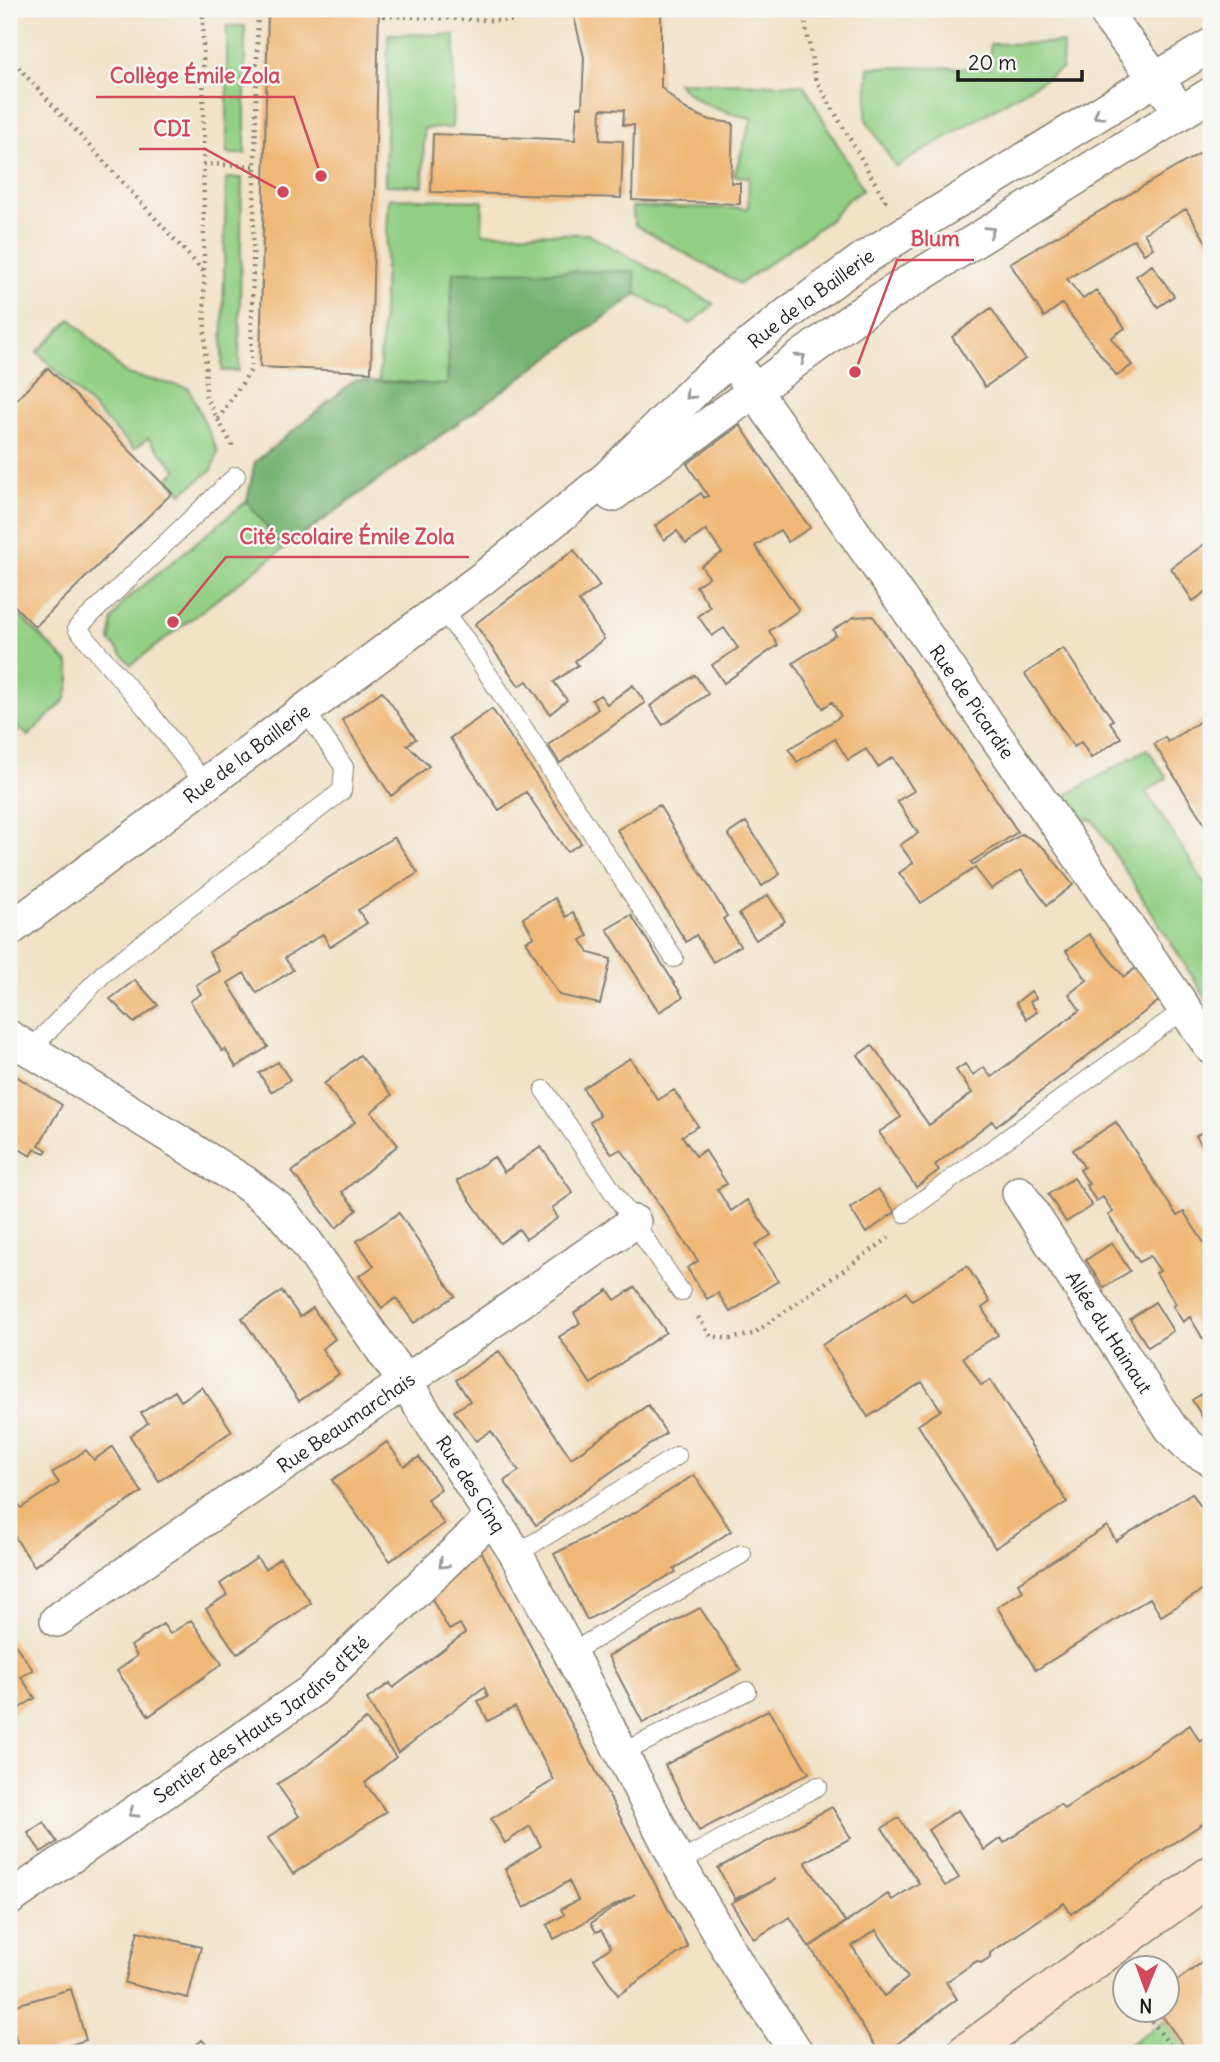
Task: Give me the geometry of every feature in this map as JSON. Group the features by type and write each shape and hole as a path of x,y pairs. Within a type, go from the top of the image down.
{"main road":[{"path":"966,2053 1211,1874"}],"street":[{"path":"1105,9 1111,21 1182,113"},
{"name":"Rue de la Baillerie","path":"484,578 608,477 700,385 789,313 866,257 1211,46"},
{"name":"Rue de la Baillerie","path":"9,930 441,609 615,493 872,305 1211,94"},
{"name":"Rue de Picardie","path":"731,359 1211,1047"},
{"name":"Rue des Cinq","path":"19,1043 244,1182 279,1209 405,1382 516,1554 678,1863 739,1967 797,2053"},
{"name":"Allée du Hainaut","path":"1019,1193 1171,1428 1180,1440 1211,1459"},
{"name":"Rue Beaumarchais","path":"57,1620 634,1222"},
{"name":"Sentier des Hauts Jardins d'Eté","path":"9,1899 313,1690 492,1517"}],"lane":[{"path":"205,783 146,708 77,628 236,476"},
{"path":"441,609 465,639 674,958"},
{"path":"19,1043 104,974 342,791 344,767 305,710"},
{"path":"905,1213 1185,1009"},
{"path":"544,1090 681,1292"},
{"path":"516,1554 677,1456"},
{"path":"570,1653 742,1554"},
{"path":"622,1753 747,1690"},
{"path":"678,1863 818,1786"}],"path":[{"path":"203,9 206,397 239,457 236,476"},
{"path":"218,419 251,370 258,9"},
{"path":"385,9 384,16 517,20"},
{"path":"803,9 815,78 885,200 876,205"},
{"path":"901,9 1067,12 1074,22"},
{"path":"9,57 204,272"},
{"path":"204,164 255,166"},
{"path":"681,1292 711,1336 730,1339 753,1334 887,1241 905,1213"},
{"path":"1154,2024 1176,2053"}],"green space":[{"path":"227,26 245,26 245,154 227,154"},
{"path":"388,34 455,35 452,128 424,128 423,186 385,185"},
{"path":"1063,43 1062,69 896,167 866,120 869,67 990,68 990,44"},
{"path":"677,82 804,85 863,190 847,200 831,219 740,284 635,225 632,207 748,208 749,177 734,176 752,118 711,107 693,97"},
{"path":"226,178 242,178 239,371 222,371"},
{"path":"389,198 483,201 482,233 588,234 714,304 691,324 637,294 634,272 453,273 447,385 379,381"},
{"path":"634,271 637,294 283,549 247,501 255,462 355,380 447,385 453,272"},
{"path":"71,319 126,374 189,388 218,452 212,470 182,493 168,479 177,470 148,438 134,449 37,352"},
{"path":"247,501 283,549 131,665 110,641 112,621 123,602"},
{"path":"9,605 69,664 70,680 66,699 28,736 9,718"},
{"path":"1147,749 1167,778 1146,792 1211,893 1211,1006 1093,820 1073,819 1061,798"},
{"path":"1159,2024 1168,2024 1189,2053 1117,2053"}],"building":[{"path":"268,9 379,9 371,372 260,367"},
{"path":"572,9 661,9 661,87 691,112 710,120 733,123 731,183 740,183 740,204 632,200 634,125 623,125 624,110 601,109 600,140 623,141 621,198 431,192 433,134 575,140 577,107 582,107 584,57"},
{"path":"1211,147 1211,250 1186,209 1144,233 1153,248 1144,254 1134,239 1067,279 1083,299 1096,290 1125,328 1111,338 1132,365 1117,376 1062,304 1044,317 1010,263"},
{"path":"1152,265 1174,296 1158,307 1136,276"},
{"path":"991,308 1025,359 985,387 952,337"},
{"path":"48,368 172,493 35,627 9,600 9,407"},
{"path":"740,425 810,528 788,542 780,530 755,546 799,610 769,631 778,645 724,683 712,665 738,648 724,628 712,636 698,616 710,607 696,586 709,577 701,566 722,553 706,530 686,544 677,531 664,540 655,526 701,493 704,498 708,496 687,464"},
{"path":"1206,543 1211,549 1211,588 1193,601 1171,568"},
{"path":"574,550 600,586 579,601 604,639 575,661 578,665 554,682 567,700 550,714 527,681 519,686 475,624"},
{"path":"873,616 1018,832 971,862 973,865 1022,834 1033,840 1046,850 1073,885 1047,905 1021,870 991,889 975,868 921,903 899,873 913,863 900,845 918,833 897,801 914,791 893,757 878,767 866,749 848,760 835,739 797,762 789,749 841,716 832,702 823,708 793,663 836,635 833,630 854,617"},
{"path":"1063,648 1113,720 1110,722 1121,738 1091,758 1081,742 1074,747 1025,674"},
{"path":"695,675 708,694 663,725 650,706"},
{"path":"633,685 645,703 560,763 548,745 598,709 592,700 600,695 607,704"},
{"path":"382,691 416,739 407,745 429,766 391,796 342,720"},
{"path":"492,709 581,843 567,852 526,792 499,810 450,738"},
{"path":"1211,714 1211,834 1154,744 1165,737 1168,742"},
{"path":"9,723 19,733 9,743"},
{"path":"659,805 727,916 723,919 740,946 713,962 696,935 686,942 617,830"},
{"path":"746,822 780,874 762,886 728,834"},
{"path":"394,837 418,873 358,910 367,923 330,947 323,934 285,958 293,970 257,993 244,973 228,983 268,1047 236,1067 225,1049 222,1051 190,1001 201,994 196,985 220,971 209,952"},
{"path":"768,895 785,921 756,940 739,914"},
{"path":"555,898 566,917 573,912 588,936 581,940 589,953 611,959 600,1004 559,995 526,941 534,937 523,918"},
{"path":"631,915 683,997 659,1012 607,929"},
{"path":"1089,934 1124,977 1137,967 1160,1000 996,1126 992,1121 935,1165 939,1170 916,1187 879,1132 901,1117 858,1055 872,1045 929,1125 972,1093 956,1070 965,1064 973,1075 984,1067 991,1077 1080,1010 1069,994 1087,980 1066,951"},
{"path":"135,980 158,1005 134,1023 110,999"},
{"path":"1031,991 1036,998 1030,1002 1037,1012 1027,1019 1016,1003"},
{"path":"360,1055 392,1095 371,1112 398,1145 342,1192 357,1210 336,1228 292,1172 355,1122 324,1084"},
{"path":"630,1058 658,1100 674,1090 698,1126 682,1136 696,1156 705,1150 727,1184 717,1189 731,1211 747,1200 771,1235 755,1245 778,1281 730,1312 718,1293 707,1299 687,1268 698,1261 621,1149 612,1154 590,1122 600,1116 583,1088"},
{"path":"278,1062 290,1080 271,1092 259,1073"},
{"path":"13,1074 62,1105 39,1145 47,1150 45,1153 35,1149 31,1156 9,1143 9,1081"},
{"path":"1116,1122 1177,1216 1184,1212 1211,1254 1211,1333 1203,1339 1190,1317 1183,1322 1173,1306 1176,1304 1156,1273 1160,1271 1150,1256 1139,1262 1108,1215 1113,1212 1103,1197 1096,1201 1086,1185 1089,1184 1080,1170 1084,1167 1073,1150"},
{"path":"1211,1126 1211,1159 1196,1136"},
{"path":"541,1147 573,1193 552,1208 558,1218 526,1239 519,1229 500,1243 457,1181 494,1157 504,1172"},
{"path":"1074,1178 1092,1206 1066,1222 1048,1194"},
{"path":"878,1189 895,1212 866,1233 850,1208"},
{"path":"399,1213 455,1296 414,1323 396,1298 382,1308 359,1276 374,1266 357,1241"},
{"path":"1112,1243 1130,1271 1104,1288 1086,1260"},
{"path":"967,1266 990,1302 982,1308 998,1335 963,1357 981,1385 990,1380 1067,1502 995,1548 918,1425 941,1410 922,1382 868,1417 822,1345 906,1292 912,1300"},
{"path":"635,1287 666,1332 591,1384 559,1337 580,1323 574,1313 608,1290 615,1300"},
{"path":"282,1291 300,1317 313,1308 335,1339 322,1349 339,1374 299,1401 242,1318"},
{"path":"1155,1302 1173,1331 1148,1347 1130,1319"},
{"path":"499,1351 571,1458 648,1405 666,1433 536,1525 504,1481 519,1471 491,1431 476,1441 454,1411 470,1401 456,1380"},
{"path":"202,1387 232,1431 159,1481 130,1436 148,1423 141,1413 175,1391 181,1401"},
{"path":"1211,1388 1211,1431 1192,1400"},
{"path":"387,1442 404,1466 419,1457 441,1489 427,1499 444,1524 390,1561 332,1480"},
{"path":"112,1447 142,1492 34,1566 9,1528 9,1502 14,1498 21,1508 59,1483 52,1473 86,1450 94,1460"},
{"path":"694,1475 731,1531 674,1569 676,1572 587,1620 554,1554 636,1512"},
{"path":"1192,1493 1211,1523 1211,1585 1161,1616 1150,1598 1036,1670 997,1607 1023,1591 1018,1583 1107,1526 1116,1541"},
{"path":"480,1549 688,1947 618,1995 594,1959 611,1947 601,1930 596,1932 591,1923 635,1894 554,1939 547,1925 564,1915 561,1909 578,1900 569,1881 524,1908 505,1869 541,1846 530,1826 505,1843 491,1819 554,1780 515,1707 488,1721 478,1701 488,1696 484,1687 398,1753 367,1699 390,1683 393,1688 465,1633 460,1624 449,1630 427,1590"},
{"path":"257,1558 265,1569 280,1558 311,1603 237,1654 206,1609 227,1595 220,1584"},
{"path":"700,1608 741,1670 643,1723 608,1656"},
{"path":"191,1620 222,1664 149,1716 117,1671 137,1656 131,1646 163,1624 170,1634"},
{"path":"9,1636 33,1670 21,1677 35,1698 9,1715"},
{"path":"768,1710 809,1773 699,1831 665,1765"},
{"path":"366,1719 396,1757 365,1783 386,1812 293,1874 268,1838 299,1816 277,1784 309,1764"},
{"path":"1190,1725 1200,1742 1211,1734 1211,1818 1071,1914 1064,1903 990,1953 990,1957 981,1963 977,1961 946,1982 957,1999 885,2053 880,2053 810,1947 888,1894 892,1900 919,1883 882,1828 899,1818 945,1886 959,1878 928,1830 958,1810 984,1850 1001,1838 1004,1843 1060,1804 1064,1809","holes":["876,1930 908,1978 884,1996 852,1946"]},
{"path":"832,1807 851,1838 805,1862 845,1922 809,1947 790,1917 754,1939 731,1903 775,1879 735,1899 718,1868"},
{"path":"44,1822 57,1842 41,1852 28,1833"},
{"path":"138,1931 201,1947 188,1998 125,1983"},
{"path":"1211,1956 1211,2053 1189,2053 1168,2024 1182,2024 1182,1977"},
{"path":"71,1989 86,2040 44,2053 20,2053 9,2007"},
{"path":"202,2040 214,2053 187,2053"}],"place":[{"name":"Collège Émile Zola","path":"321,176"},
{"name":"CDI","path":"283,192"},
{"name":"Blum","path":"855,372"},
{"name":"Cité scolaire Émile Zola","path":"173,622"}]}
